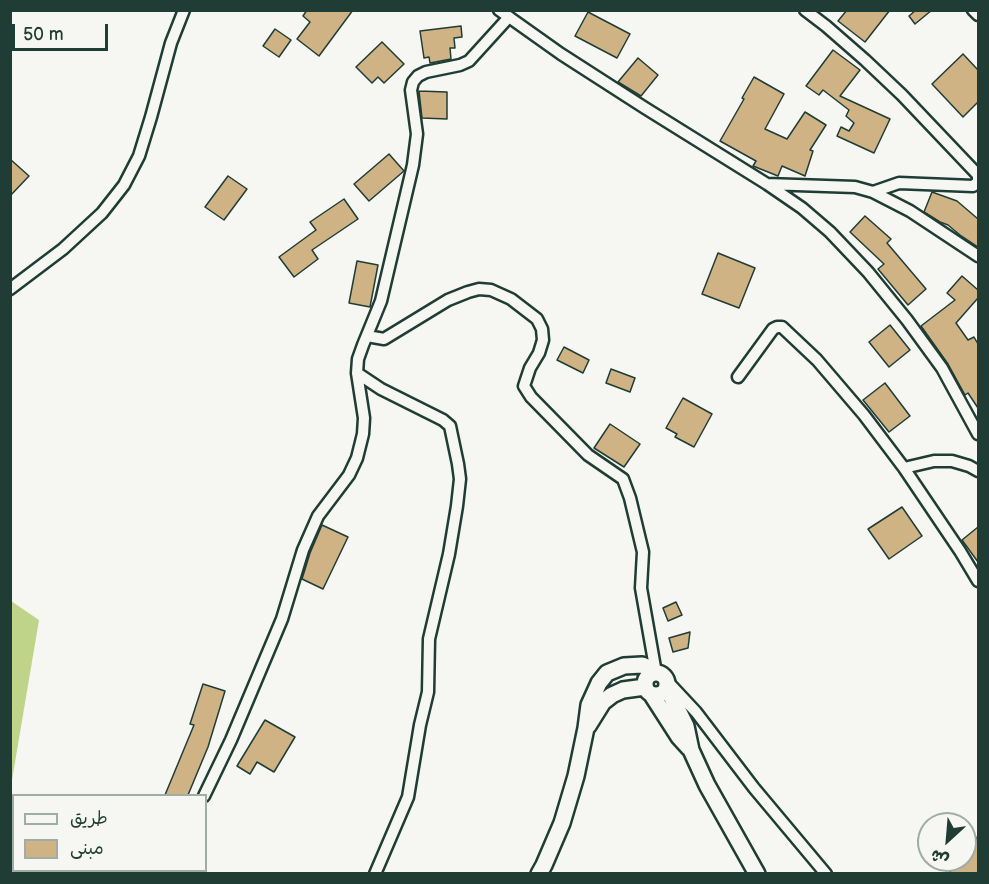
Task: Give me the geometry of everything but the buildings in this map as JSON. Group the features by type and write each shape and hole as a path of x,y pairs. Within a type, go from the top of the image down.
{"main road":[{"path":"539,873 562,823 576,776 592,696 607,673 632,665 649,668 661,679 686,726 692,750 707,785 757,873"},
{"path":"586,728 603,702 612,695 623,690 649,691 659,695 664,693 661,679"},
{"path":"649,691 679,736 692,750"}],"street":[{"path":"10,290 63,249 102,213 124,185 139,156 171,43 184,10"},
{"path":"499,10 561,54 767,184 802,208 830,232 868,272 907,320 942,368 978,434"},
{"path":"805,10 866,60 978,175 978,182 973,186 898,183 873,192"},
{"path":"973,10 978,15"},
{"path":"204,794 231,740 282,619 303,550 318,516 349,475 357,458 364,418 357,373 358,359 381,301 413,165 417,134 411,90 413,82 426,72 460,65 468,61 509,17"},
{"path":"767,184 855,186 873,192 910,211 978,256"},
{"path":"367,336 387,338 448,300 479,289 491,290 511,299 537,319 542,329 543,340 524,386 531,398 588,455 623,479 643,552 641,588 661,679 681,694 754,788 826,873"},
{"path":"738,377 773,330 782,327 817,360 864,415 904,468 978,581"},
{"path":"357,373 450,426 459,479 457,506 429,639 428,692 408,797 375,873"},
{"path":"904,468 934,461 952,461 978,471"}],"green space":[{"path":"11,601 39,620 11,786"}]}
